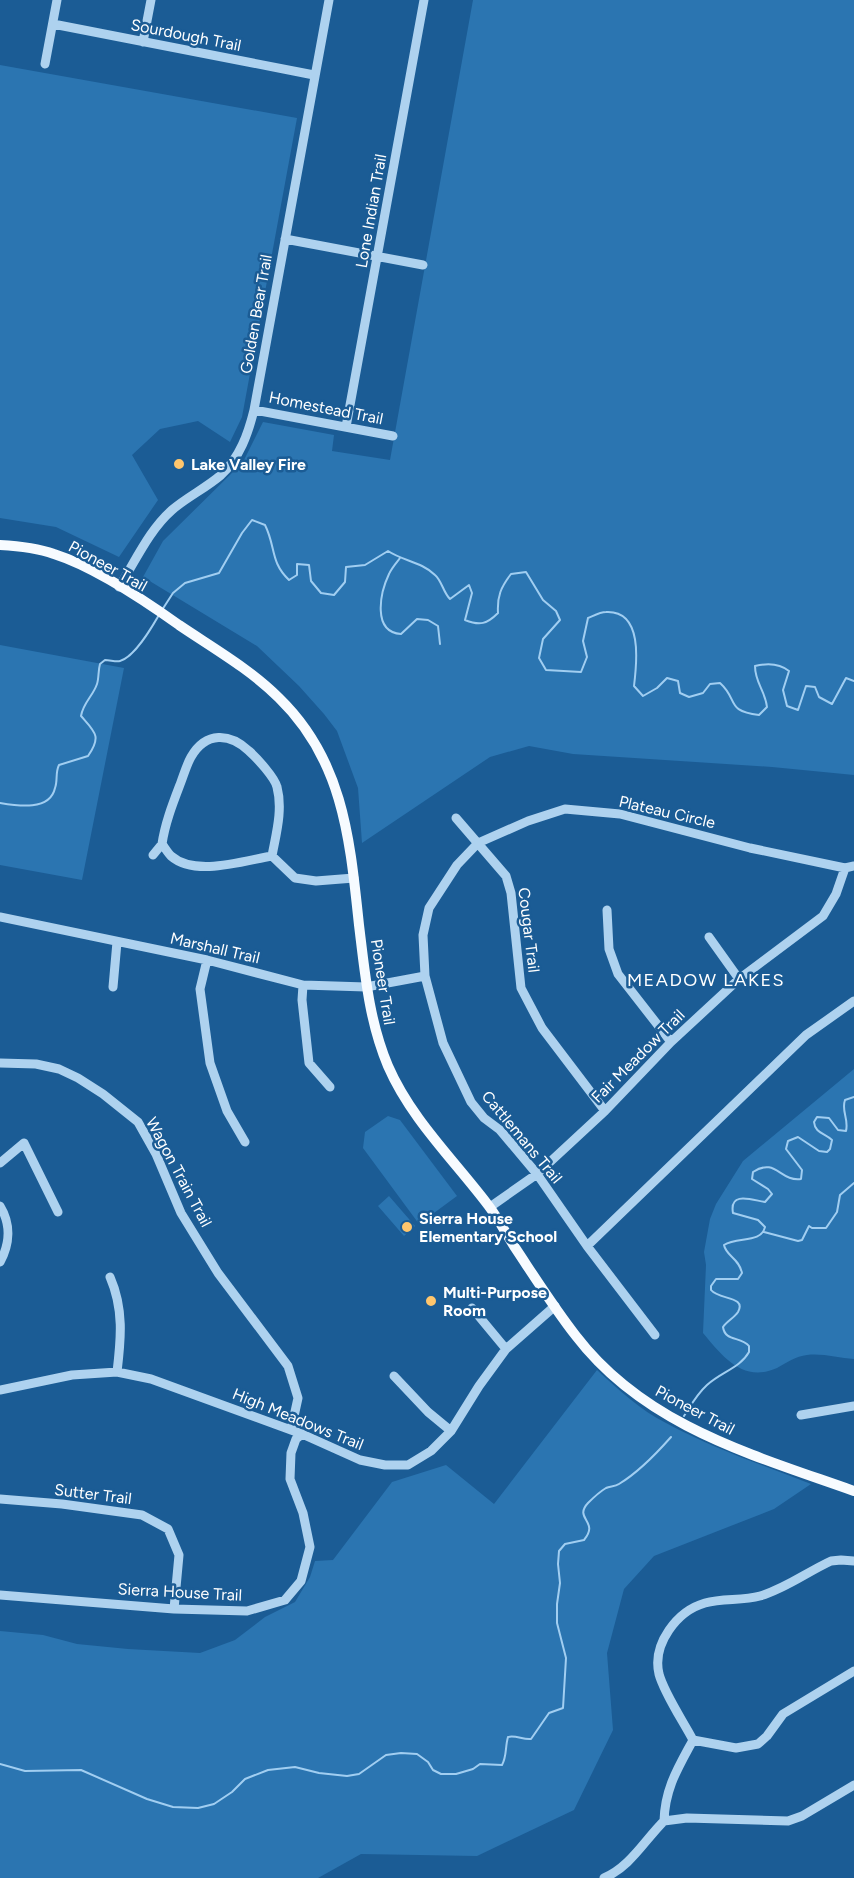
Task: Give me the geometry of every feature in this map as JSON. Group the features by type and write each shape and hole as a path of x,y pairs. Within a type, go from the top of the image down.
{"main road":[{"name":"Pioneer Trail","path":"0,544 52,553 80,565 174,622 278,696 304,725 327,766 342,805 350,841 366,987 376,1035 398,1087 438,1144 490,1207 578,1339 614,1377 669,1417 734,1448 854,1491"}],"street":[{"path":"45,64 57,0"},
{"path":"143,42 151,0"},
{"name":"Golden Bear Trail","path":"119,587 155,530 171,511 220,475 235,459 248,436 329,0"},
{"name":"Lone Indian Trail","path":"346,426 424,0"},
{"name":"Sourdough Trail","path":"53,24 314,75"},
{"path":"285,239 423,265"},
{"name":"Homestead Trail","path":"254,410 393,436"},
{"path":"153,855 162,844 165,825 191,757 201,744 216,737 228,737 240,742 254,755 277,784 280,805 272,856"},
{"name":"Plateau Circle","path":"478,843 528,821 565,809 620,814 750,848 850,867"},
{"name":"Cougar Trail","path":"456,818 506,876 511,893 521,988 542,1028 605,1111"},
{"name":"Cattlemans Trail","path":"478,843 457,865 429,908 423,935 425,976 443,1043 471,1102 484,1118 500,1130 537,1174 587,1246 655,1335"},
{"path":"162,844 171,856 185,864 203,868 272,856"},
{"path":"272,856 295,878 316,881 354,878"},
{"name":"Fair Meadow Trail","path":"490,1207 537,1174 605,1111 671,1042 740,979 823,916 850,867"},
{"path":"607,910 609,949 618,974 671,1042"},
{"name":"Marshall Trail","path":"0,916 207,960 303,985 366,987 425,976"},
{"path":"709,937 740,979"},
{"path":"113,987 117,942"},
{"path":"207,960 200,988 210,1063 227,1111 245,1142"},
{"path":"303,985 302,1000 309,1063 330,1087"},
{"path":"587,1246 806,1035 854,1001"},
{"name":"Wagon Train Trail","path":"0,1063 36,1064 58,1069 78,1078 103,1094 138,1122 156,1154 187,1223 219,1274 288,1366 298,1398 291,1430"},
{"path":"0,1163 24,1143 58,1212"},
{"path":"0,1206 9,1229 0,1262"},
{"path":"110,1277 116,1292 122,1335 117,1372"},
{"name":"High Meadows Trail","path":"0,1390 72,1374 117,1372 151,1379 302,1434 360,1460 385,1465 408,1465 431,1451 451,1431 479,1386 506,1350 555,1306"},
{"path":"472,1308 506,1350"},
{"path":"394,1376 428,1412 451,1431"},
{"path":"801,1414 854,1406"},
{"name":"Sierra House Trail","path":"0,1595 174,1609 247,1611 285,1600 301,1581 310,1547 303,1513 290,1479 291,1453 296,1439 302,1434"},
{"name":"Sutter Trail","path":"0,1499 62,1504 142,1515 168,1529 179,1555 174,1609"},
{"path":"693,1740 659,1674 658,1660 673,1623 682,1614 700,1605 761,1595 831,1561 854,1561"},
{"path":"693,1740 736,1748 758,1744 783,1714 854,1671"},
{"path":"604,1878 616,1873 628,1862 664,1821 665,1798 672,1778 693,1740"},
{"path":"664,1821 687,1818 788,1821 802,1816 854,1785"}],"shaded area":[{"path":"473,0 854,0 854,775 772,767 573,754 529,746 490,757 362,843 358,788 337,731 324,714 299,686 257,646 143,577 163,541 243,462 263,422 334,435 332,451 390,460"},
{"path":"0,65 297,118 242,417 230,442 198,421 160,429 132,455 158,500 119,557 56,527 0,518"},
{"path":"0,645 124,668 82,880 0,865"},
{"path":"854,1069 854,1359 807,1355 765,1372 744,1370 726,1359 703,1333 706,1265 704,1252 710,1219 716,1204 743,1161"},
{"path":"388,1116 400,1120 457,1196 419,1224 363,1148 365,1132"},
{"path":"389,1196 415,1226 404,1236 378,1206"},
{"path":"597,1370 638,1406 656,1418 719,1448 811,1484 774,1509 654,1556 624,1589 607,1653 613,1730 574,1810 477,1856 361,1854 318,1878 0,1878 0,1631 43,1635 77,1644 200,1653 235,1640 265,1617 295,1602 310,1577 315,1561 333,1560 392,1482 446,1465 494,1504"}],"waterway":[{"path":"162,610 173,593 185,583 219,573 252,520 265,525 279,567 289,580 297,575 297,564 309,565 311,581 321,593 334,595 345,582 346,567 365,565 388,551 430,571 437,577 450,599 469,585 472,593 465,620 475,623 487,622 498,613 499,597 511,574 526,572 543,600 556,611 560,620 543,639 539,658 546,670 581,672 587,657 583,641 588,618 604,612 618,614 626,619 632,628 636,652 634,686 643,696 657,688 667,678 678,681 680,693 689,697 703,693 710,684 720,683 737,708 759,715 767,707 755,666 773,664 789,671 783,690 787,706 798,710 806,686 815,687 819,697 832,704 846,678 854,681"},
{"path":"400,558 390,572 383,591 382,619 392,632 401,634 417,619 428,620 438,626 440,644"},
{"path":"0,803 40,804 52,795 59,765 88,756 96,739 93,730 81,716 97,684 100,664 105,660 120,661 131,654 159,615"},
{"path":"684,1416 703,1388 741,1362 749,1352 749,1346 746,1343 724,1332 723,1327 738,1312 739,1303 711,1290 716,1279 738,1279 742,1273 724,1245 759,1236 765,1227 758,1220 733,1213 734,1202 743,1198 765,1202 772,1194 752,1179 753,1172 761,1168 773,1168 788,1177 801,1179 802,1170 786,1149 788,1141 798,1137 819,1151 827,1152 832,1140 818,1131 814,1122 817,1117 829,1118 838,1130 846,1131 844,1104 845,1100 854,1097"},
{"path":"764,1232 798,1241 802,1240 809,1226 826,1228 837,1212 840,1195 854,1183"},
{"path":"0,1764 25,1771 81,1770 147,1799 173,1807 198,1808 214,1804 232,1792 245,1779 268,1770 295,1767 319,1773 347,1776 359,1774 386,1755 401,1753 417,1754 428,1762 433,1770 441,1774 456,1774 473,1769 480,1764 502,1765 508,1737 531,1739 549,1713 563,1708 566,1658 557,1623 560,1583 559,1551 565,1544 584,1540 588,1534 589,1528 583,1513 588,1503 606,1488 617,1485 633,1474 671,1437"}],"place":[{"name":"Lake Valley Fire","path":"179,464"},
{"name":"Sierra House Elementary School","path":"407,1227"},
{"name":"Multi-Purpose Room","path":"431,1301"}],"district":[{"name":"MEADOW LAKES","path":"706,980"}]}
